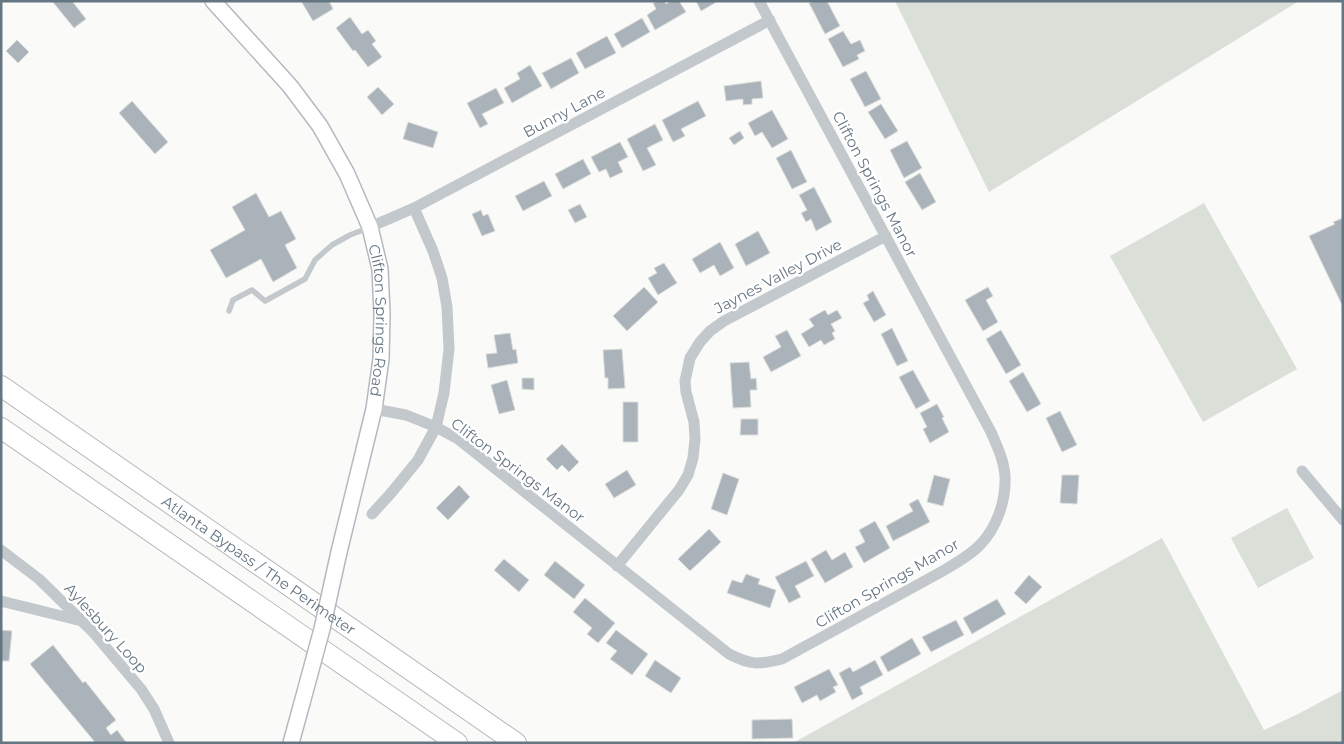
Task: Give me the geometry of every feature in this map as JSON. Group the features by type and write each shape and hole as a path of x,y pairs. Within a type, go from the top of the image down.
{"highway":[{"name":"Atlanta Bypass / The Perimeter","path":"1,386 516,743"},
{"path":"1,428 456,743"}],"street":[{"name":"Clifton Springs Road","path":"212,1 290,86 320,126 347,174 370,227 380,269 382,313 381,359 374,409 322,629 291,743"},
{"name":"Clifton Springs Manor","path":"374,409 406,415 436,427 458,440 729,654 746,663 765,664 782,659 961,560 979,546 994,528 1003,504 1005,476 992,432 759,1"},
{"name":"Bunny Lane","path":"370,227 414,208 770,20"},
{"path":"372,514 418,460 436,427 444,393 449,350 447,307 442,278 433,251 414,208"},
{"name":"Jaynes Valley Drive","path":"617,566 679,490 688,475 693,458 695,439 694,422 685,381 690,358 700,342 710,331 724,321 886,236"},
{"path":"1302,471 1343,520"},
{"name":"Aylesbury Loop","path":"1,550 39,579 93,632 141,689 154,709 169,743"},
{"path":"1,601 83,622"}],"lane":[{"path":"229,311 233,300 252,290 265,301 305,279 315,260 332,244 370,227"}],"shaded area":[{"path":"895,1 1299,1 989,192"},
{"path":"1204,203 1297,369 1203,422 1110,256"},
{"path":"1287,508 1314,558 1258,588 1231,538"},
{"path":"1162,538 1264,730 1343,690 1343,743 793,743"}],"building":[{"path":"52,1 72,1 86,19 74,28"},
{"path":"301,1 329,1 333,9 313,21"},
{"path":"664,1 666,4 671,1 679,1 686,12 655,30 647,15 656,9 653,3"},
{"path":"696,1 715,1 715,3 701,11"},
{"path":"827,1 840,26 825,34 809,3"},
{"path":"350,17 362,34 368,30 376,41 372,44 382,57 368,67 336,28"},
{"path":"642,18 650,32 622,48 614,34"},
{"path":"843,31 851,44 860,40 865,51 857,55 859,59 843,67 828,39"},
{"path":"607,36 616,53 585,69 576,53"},
{"path":"17,40 29,52 18,63 6,51"},
{"path":"571,58 579,73 551,89 542,73"},
{"path":"530,65 542,86 512,103 504,88 520,79 517,73"},
{"path":"866,71 881,99 865,107 850,79"},
{"path":"761,81 763,98 752,99 752,104 743,105 743,99 726,101 724,86"},
{"path":"378,87 394,104 382,115 367,97"},
{"path":"496,88 504,103 482,114 488,124 480,128 467,103"},
{"path":"132,101 168,142 155,154 119,113"},
{"path":"698,101 706,116 681,129 685,136 673,142 662,120"},
{"path":"881,104 898,131 885,139 868,112"},
{"path":"772,110 788,139 772,148 762,132 755,136 748,123"},
{"path":"408,122 438,132 433,148 403,139"},
{"path":"655,124 663,140 647,148 656,165 643,171 627,139"},
{"path":"740,131 744,138 734,145 729,138"},
{"path":"907,141 922,168 904,178 890,150"},
{"path":"620,142 628,157 618,162 623,172 610,178 606,169 599,172 591,157"},
{"path":"791,150 807,182 792,189 776,158"},
{"path":"583,159 591,174 563,189 555,174"},
{"path":"920,173 936,202 922,210 905,182"},
{"path":"544,181 552,196 523,211 515,196"},
{"path":"814,187 832,222 816,231 811,219 806,222 801,213 807,210 799,195"},
{"path":"256,193 269,217 281,211 296,239 285,245 297,268 273,282 261,259 226,278 210,250 245,230 232,207"},
{"path":"580,204 587,217 575,223 568,210"},
{"path":"481,210 483,216 488,214 495,231 482,236 472,214"},
{"path":"1343,218 1343,307 1309,236 1335,224 1333,222"},
{"path":"758,231 770,253 746,266 735,244"},
{"path":"720,242 734,268 720,276 714,265 700,273 692,259"},
{"path":"664,263 677,283 658,295 648,278 657,273 654,268"},
{"path":"644,287 658,302 627,331 613,316"},
{"path":"988,287 993,296 986,300 998,322 983,331 965,300"},
{"path":"873,291 886,315 874,322 863,303 869,300 867,295"},
{"path":"825,310 828,315 837,310 842,318 831,324 835,331 832,333 835,339 824,345 821,340 809,347 801,334 814,326 809,319"},
{"path":"892,328 908,361 897,366 881,334"},
{"path":"787,330 801,356 771,372 763,357 781,347 775,336"},
{"path":"1001,330 1021,365 1006,374 986,339"},
{"path":"510,333 513,350 516,349 518,363 488,368 486,354 497,353 494,335"},
{"path":"622,349 625,388 608,389 608,378 605,378 603,350"},
{"path":"749,362 751,379 756,378 757,390 750,390 751,407 733,408 730,363"},
{"path":"913,370 930,401 916,409 899,377"},
{"path":"1023,372 1041,404 1027,412 1009,381"},
{"path":"522,378 534,378 534,390 522,389"},
{"path":"507,380 515,410 499,414 491,385"},
{"path":"623,402 638,402 638,442 623,442"},
{"path":"937,404 949,432 930,443 923,429 927,427 920,413"},
{"path":"1060,411 1077,445 1062,452 1046,418"},
{"path":"741,419 758,419 758,435 740,435"},
{"path":"562,444 579,462 569,472 562,465 557,470 546,459"},
{"path":"627,470 636,485 614,498 605,484"},
{"path":"723,473 739,479 727,515 711,509"},
{"path":"934,475 950,479 943,506 927,502"},
{"path":"1062,475 1079,475 1077,504 1060,503"},
{"path":"459,485 470,497 448,520 436,508"},
{"path":"918,499 930,522 893,541 886,526 913,511 909,504"},
{"path":"875,521 890,548 864,563 855,547 865,542 859,530"},
{"path":"709,529 721,542 690,571 678,559"},
{"path":"826,550 832,560 845,552 853,567 825,583 811,559"},
{"path":"504,559 529,580 519,592 494,570"},
{"path":"555,561 585,585 574,599 544,575"},
{"path":"806,561 814,576 795,586 801,597 789,603 775,577"},
{"path":"746,574 760,579 758,584 776,590 770,608 727,593 732,580 742,583"},
{"path":"1029,575 1042,587 1026,604 1014,593"},
{"path":"585,598 615,623 598,643 587,634 592,628 573,612"},
{"path":"997,599 1006,614 972,634 963,618"},
{"path":"956,620 964,635 931,652 922,637"},
{"path":"1,630 12,631 9,661 1,661"},
{"path":"616,630 648,654 632,675 610,659 617,651 606,643"},
{"path":"912,638 921,654 888,672 880,657"},
{"path":"53,645 116,720 106,728 111,735 117,730 125,743 92,743 94,741 30,664"},
{"path":"655,660 681,678 671,693 645,676"},
{"path":"875,660 883,675 860,687 863,694 852,700 839,673 850,667 853,672"},
{"path":"829,669 838,685 833,687 836,692 820,701 817,695 802,703 794,687"},
{"path":"792,719 793,738 752,739 752,720"}]}
